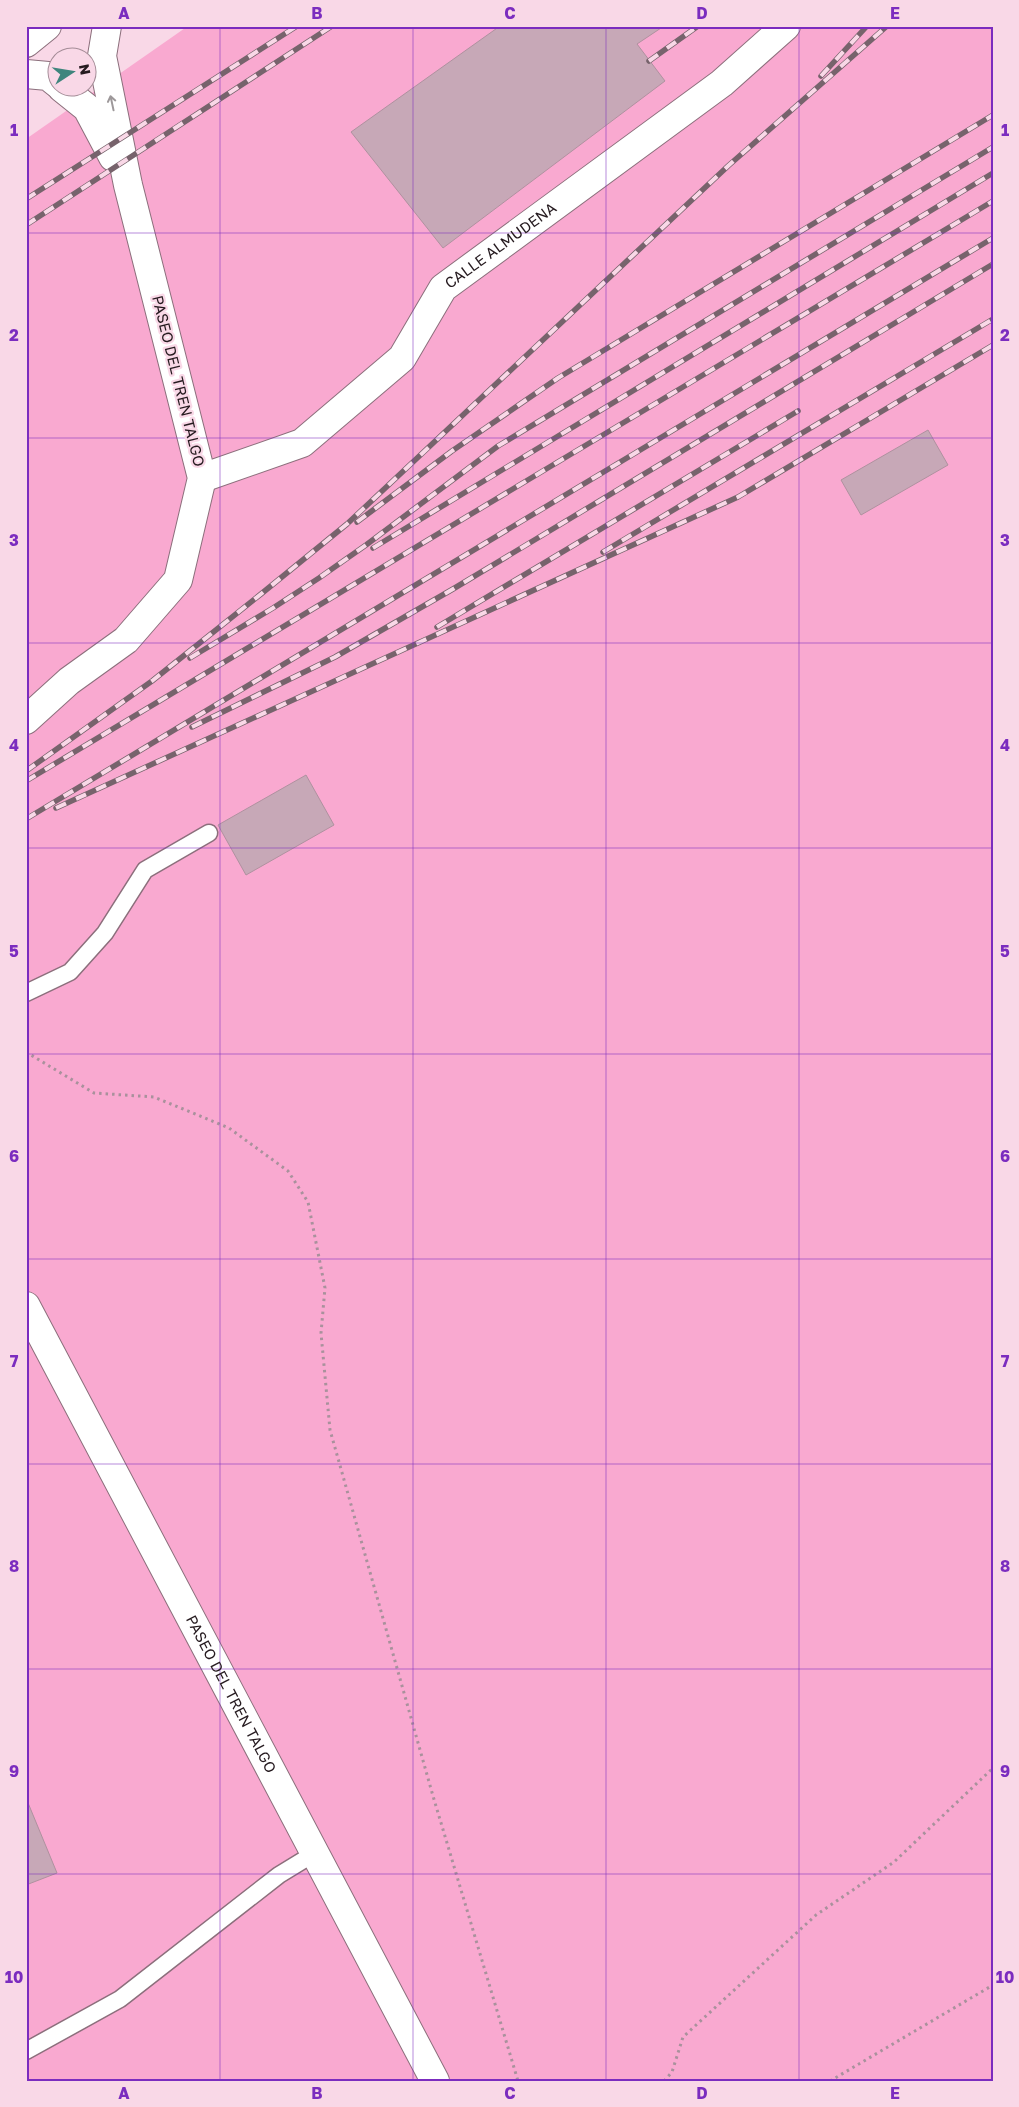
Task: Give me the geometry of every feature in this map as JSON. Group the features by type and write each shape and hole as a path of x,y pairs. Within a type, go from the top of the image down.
{"street":[{"path":"26,43 48,26"},
{"name":"PASEO DEL TREN TALGO","path":"26,720 69,681 126,640 178,580 202,478 128,185 102,56 107,26"},
{"name":"CALLE ALMUDENA","path":"202,478 302,443 402,358 444,288 722,82 786,26"},
{"path":"26,74 48,76"},
{"name":"PASEO DEL TREN TALGO","path":"74,98 87,108 128,185"},
{"name":"PASEO DEL TREN TALGO","path":"26,1306 435,2081"}],"lane":[{"path":"26,993 70,972 105,934 145,870 208,832"},
{"path":"26,2051 120,1999 279,1875 315,1853"}],"path":[{"path":"26,1052 94,1093 154,1097 229,1128 288,1171 308,1202 325,1288 321,1333 330,1430 431,1787 518,2081"},
{"path":"664,2081 672,2072 683,2037 816,1915 894,1862 993,1768"},
{"path":"830,2081 993,1985"}],"shaded area":[{"path":"188,26 993,26 993,2081 26,2081 26,139 85,98 98,98 98,89"}],"building":[{"path":"500,26 664,26 637,44 665,81 443,248 351,132"},
{"path":"928,430 948,465 861,515 841,480"},
{"path":"306,775 334,825 246,875 218,825"},
{"path":"26,1798 57,1873 26,1885"}],"railway":[{"path":"26,199 297,26"},
{"path":"26,225 332,26"},
{"path":"649,61 698,26"},
{"path":"821,76 867,26"},
{"path":"26,771 152,681 347,524 728,166 887,26"},
{"path":"357,522 452,451 558,378 993,115"},
{"path":"190,658 319,578 498,446 993,147"},
{"path":"373,548 993,173"},
{"path":"26,781 993,201"},
{"path":"26,819 993,238"},
{"path":"192,727 335,657 453,589 993,264"},
{"path":"603,552 993,319"},
{"path":"56,808 738,497 993,345"},
{"path":"437,627 798,411"}]}
